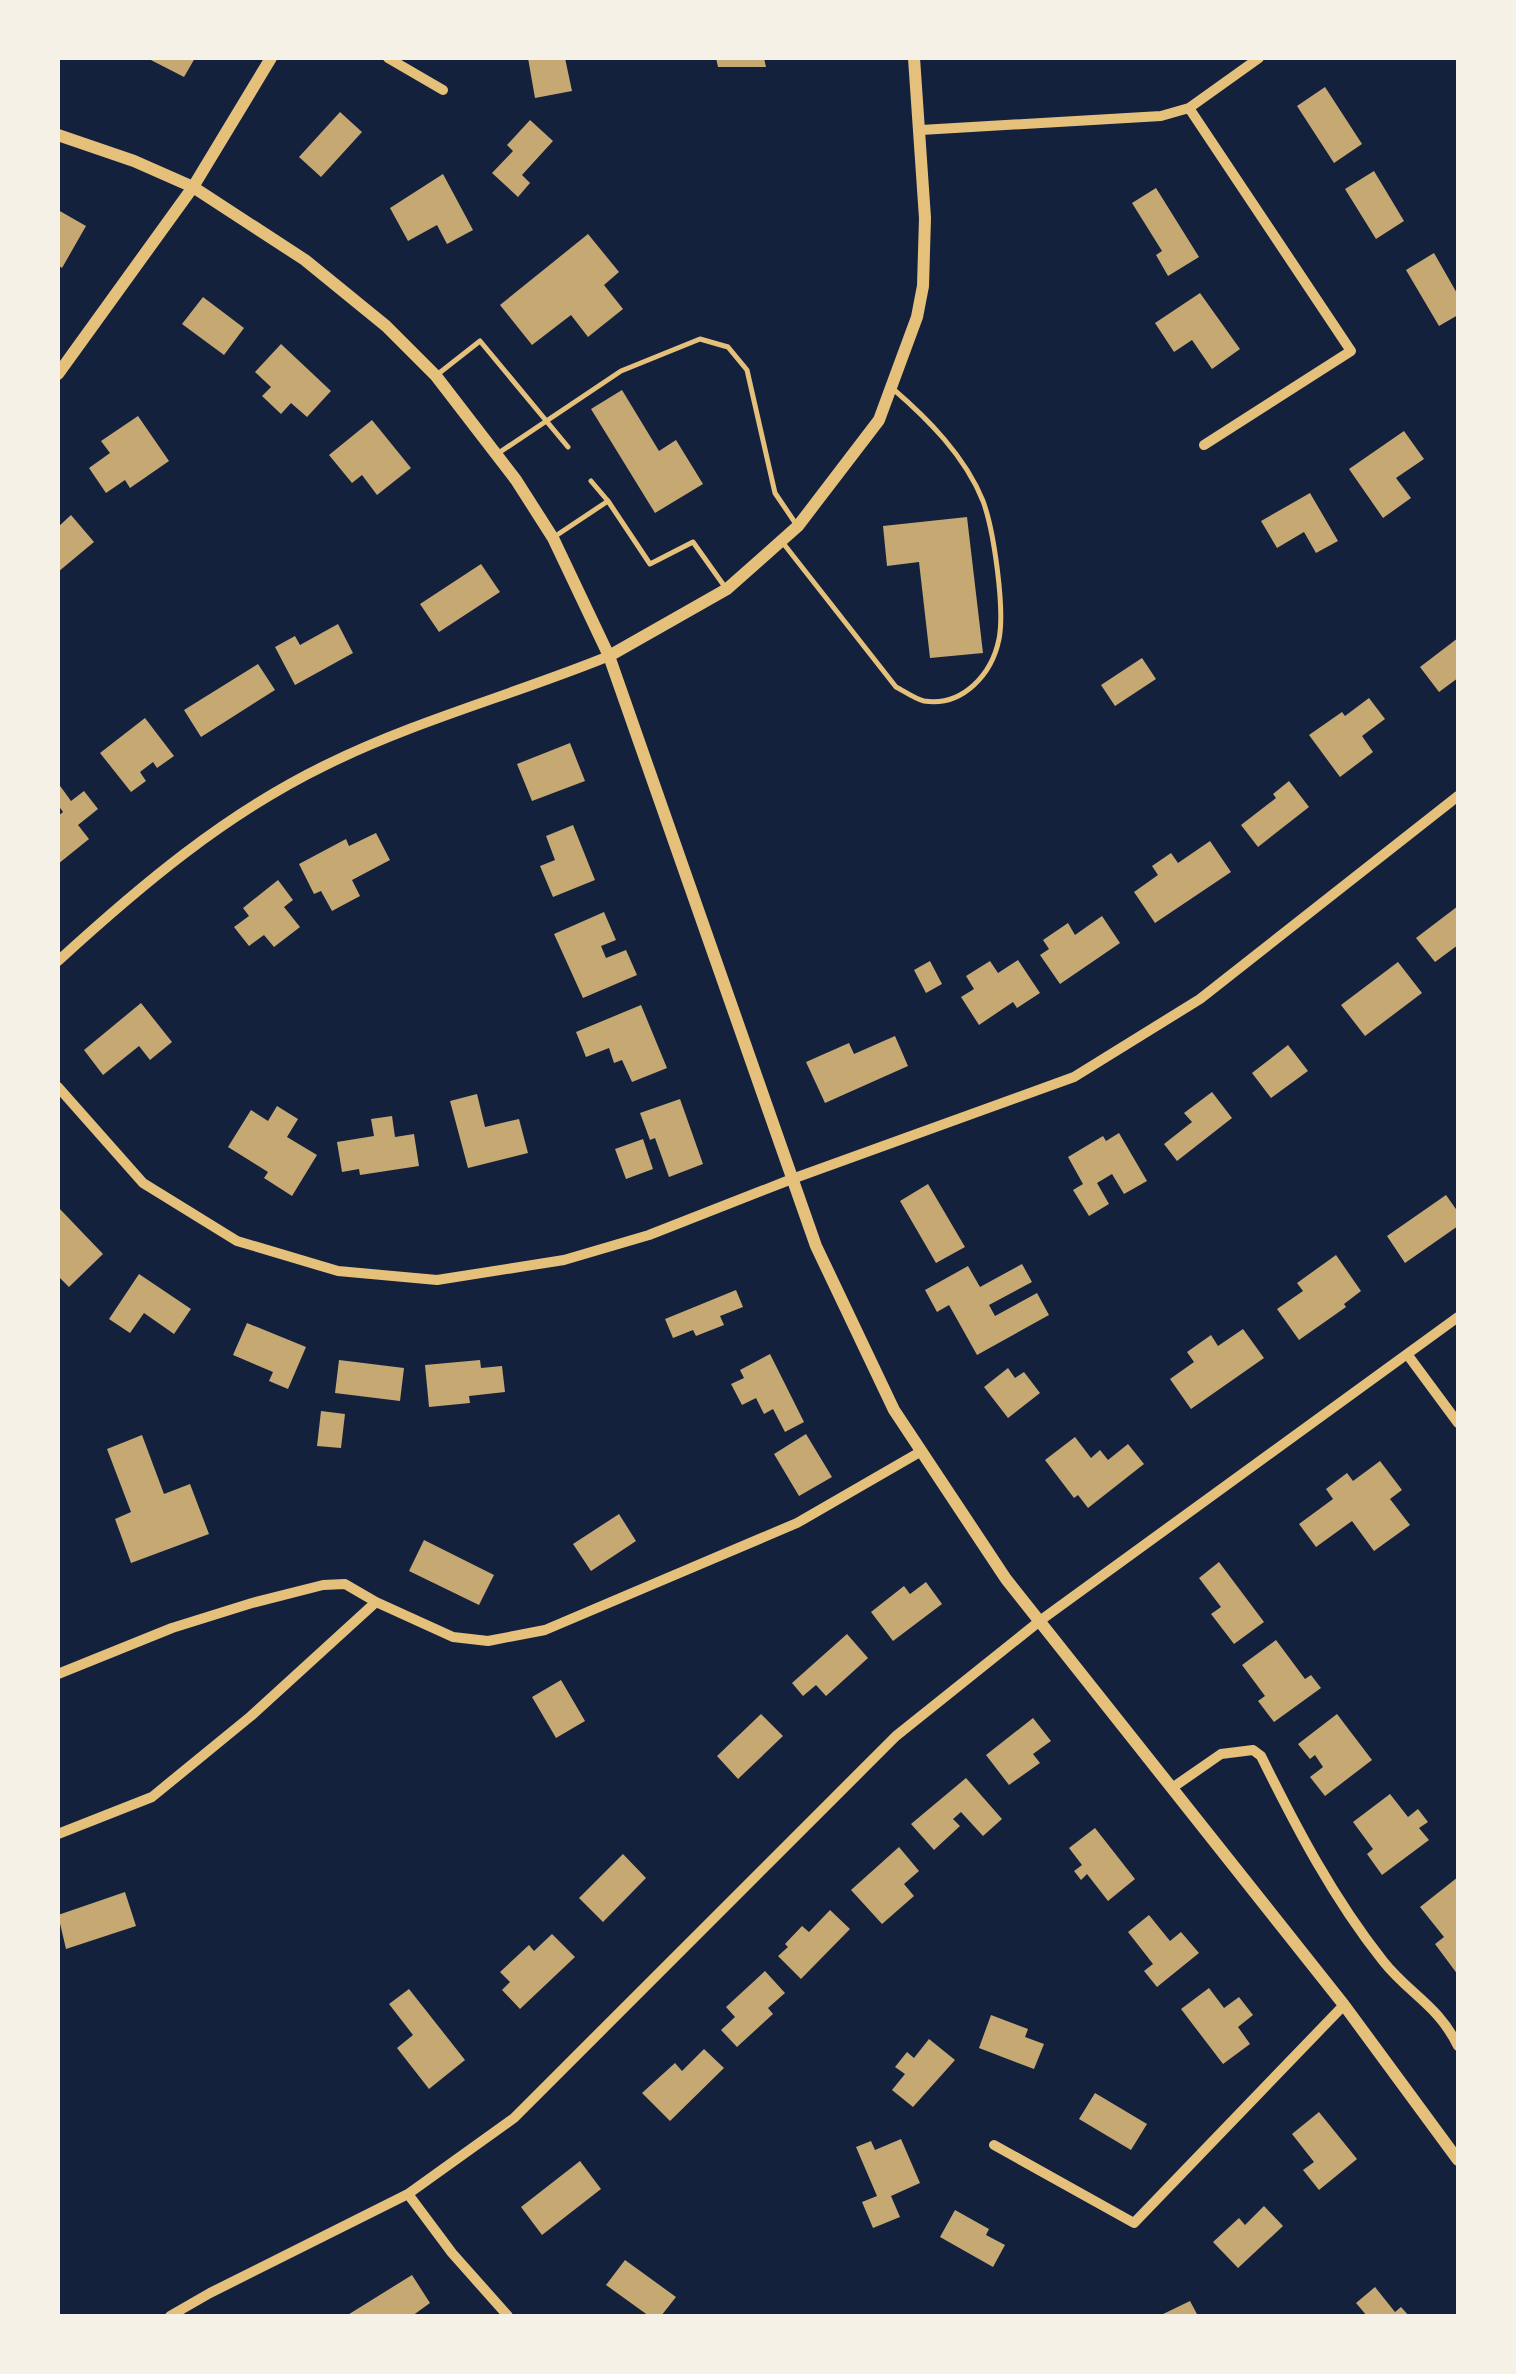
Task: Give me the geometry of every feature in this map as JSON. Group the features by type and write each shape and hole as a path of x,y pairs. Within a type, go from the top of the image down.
{"street":[{"path":"58,374 192,187 272,58"},
{"path":"388,58 443,90"},
{"path":"58,961 177,858 226,822 290,784 374,744 610,656 727,589 798,526 880,420 917,317 923,286 925,218 914,58"},
{"path":"921,130 1161,116 1189,108 1259,58"},
{"path":"1189,108 1351,350 1204,445"},
{"path":"58,135 134,161 192,187 306,260 386,326 436,376 497,454 553,538 610,656 792,1178 835,1291 894,1410 1006,1579 1344,2004 1458,2160"},
{"path":"58,1086 143,1182 238,1241 338,1271 437,1280 564,1260 649,1234 1074,1077 1200,1000 1458,796"},
{"path":"170,2316 214,2290 408,2194 514,2118 896,1736 1040,1620 1458,1317"},
{"path":"1408,1354 1458,1423"},
{"path":"58,1674 172,1628 301,1590 346,1584 453,1637 488,1641 545,1630 797,1523 920,1452"},
{"path":"58,1834 152,1797 251,1716 376,1602"},
{"path":"1172,1788 1221,1754 1253,1750 1261,1756 1298,1830 1342,1904 1384,1962 1436,2010 1458,2046"},
{"path":"994,2144 1134,2223 1344,2004"},
{"path":"408,2194 452,2253 508,2316"}],"lane":[{"path":"497,454 621,371 700,339 728,347 747,370 775,492 798,526"},
{"path":"436,376 480,341 568,447"},
{"path":"781,541 896,687 922,701 955,698 980,682 1000,636 997,576 986,512 956,454 922,414 892,388"},
{"path":"592,481 650,564 693,542 727,589"},
{"path":"553,538 608,501"}],"building":[{"path":"147,58 195,58 184,77"},
{"path":"528,58 565,58 572,91 535,98"},
{"path":"716,58 764,58 766,67 718,67"},
{"path":"1325,87 1362,144 1334,163 1297,106"},
{"path":"340,112 362,132 321,177 299,157"},
{"path":"530,120 553,141 522,175 530,183 518,197 492,173 513,151 507,145"},
{"path":"1374,171 1404,221 1376,239 1345,189"},
{"path":"443,174 473,230 447,244 437,225 408,241 390,208"},
{"path":"1156,188 1199,257 1168,276 1156,255 1162,251 1132,203"},
{"path":"58,210 86,226 62,268 58,265"},
{"path":"588,234 619,272 604,285 623,309 588,337 571,315 532,345 500,305"},
{"path":"1434,253 1458,295 1458,315 1439,326 1406,270"},
{"path":"1200,293 1240,349 1212,369 1192,340 1174,352 1155,323"},
{"path":"203,297 244,328 224,355 182,324"},
{"path":"281,344 331,391 307,417 291,403 281,414 262,396 271,387 255,372"},
{"path":"622,390 659,451 676,440 703,484 655,513 591,409"},
{"path":"138,416 169,461 130,488 125,480 106,493 89,468 110,453 101,441"},
{"path":"372,420 411,468 377,495 362,475 352,483 329,455"},
{"path":"1404,431 1424,459 1396,478 1411,498 1383,518 1349,469"},
{"path":"1310,493 1338,541 1316,553 1304,532 1277,548 1261,521"},
{"path":"71,515 94,542 58,572 58,527"},
{"path":"967,517 983,653 930,658 919,562 887,566 883,526"},
{"path":"481,564 500,592 439,632 420,604"},
{"path":"338,624 353,653 295,685 275,647 295,636 300,645"},
{"path":"1458,638 1458,678 1439,692 1420,667"},
{"path":"1142,658 1156,679 1115,706 1101,685"},
{"path":"258,664 275,690 201,737 184,710"},
{"path":"1369,698 1385,719 1362,736 1373,752 1340,777 1309,735"},
{"path":"145,718 174,756 157,768 153,762 140,772 146,781 131,792 100,753"},
{"path":"570,743 585,781 532,801 517,764"},
{"path":"1289,781 1309,807 1258,847 1241,825 1276,798 1273,794"},
{"path":"58,783 71,801 84,791 98,809 78,825 89,839 58,864 58,816 63,812 58,805"},
{"path":"573,825 595,880 553,897 540,866 555,860 546,836"},
{"path":"376,833 390,860 352,880 360,896 332,911 321,891 314,894 299,864 346,839 349,846"},
{"path":"1210,841 1231,872 1155,923 1134,892 1158,875 1152,866 1171,853 1178,863"},
{"path":"278,880 293,900 284,907 300,927 274,947 264,935 249,946 234,927 249,916 243,908"},
{"path":"1458,906 1458,945 1435,962 1416,938"},
{"path":"604,912 616,940 601,946 606,958 626,950 637,975 583,998 554,934"},
{"path":"1102,916 1120,943 1060,984 1040,955 1049,949 1043,940 1068,923 1075,935"},
{"path":"1018,960 1040,993 1017,1008 1013,1002 979,1025 961,997 974,989 966,976 990,961 998,973"},
{"path":"930,961 942,984 926,993 914,970"},
{"path":"1398,962 1422,993 1365,1036 1341,1005"},
{"path":"141,1003 172,1042 150,1060 139,1046 103,1075 84,1050"},
{"path":"641,1005 667,1068 632,1082 622,1060 614,1063 609,1048 586,1057 576,1032"},
{"path":"895,1036 908,1066 825,1103 806,1062 849,1043 854,1054"},
{"path":"1288,1045 1308,1071 1271,1098 1252,1073"},
{"path":"1212,1092 1232,1118 1177,1161 1164,1144 1192,1122 1184,1113"},
{"path":"477,1094 485,1127 519,1119 528,1153 468,1168 450,1101"},
{"path":"680,1099 703,1164 669,1177 655,1138 650,1140 640,1113"},
{"path":"277,1106 298,1119 287,1137 317,1155 292,1196 264,1178 268,1172 228,1147 251,1110 268,1121"},
{"path":"392,1116 395,1137 414,1134 419,1166 360,1175 359,1169 342,1172 337,1142 374,1136 371,1119"},
{"path":"1119,1133 1147,1181 1124,1194 1112,1174 1097,1183 1109,1204 1089,1216 1073,1190 1083,1184 1068,1157 1103,1136 1106,1141"},
{"path":"643,1139 653,1169 626,1179 615,1149"},
{"path":"928,1184 965,1247 936,1263 900,1201"},
{"path":"1446,1195 1458,1212 1458,1226 1405,1263 1387,1236"},
{"path":"58,1207 103,1254 69,1287 58,1276"},
{"path":"1336,1255 1361,1291 1344,1304 1346,1307 1299,1340 1277,1309 1303,1291 1297,1283"},
{"path":"1022,1264 1032,1282 989,1305 995,1316 1037,1293 1049,1315 977,1355 949,1305 937,1312 925,1290 968,1266 980,1287"},
{"path":"139,1274 191,1309 174,1334 144,1313 130,1333 109,1319"},
{"path":"736,1290 743,1307 720,1316 724,1325 696,1336 693,1330 673,1338 665,1319"},
{"path":"247,1323 306,1347 288,1389 269,1381 273,1372 233,1355"},
{"path":"1243,1329 1264,1358 1191,1409 1170,1379 1194,1362 1187,1352 1211,1335 1218,1346"},
{"path":"770,1354 804,1422 785,1432 773,1409 764,1414 756,1398 742,1405 731,1384 744,1378 740,1370"},
{"path":"339,1360 404,1368 400,1401 335,1393"},
{"path":"480,1360 481,1368 502,1366 505,1392 469,1396 470,1403 429,1407 425,1365"},
{"path":"1008,1368 1015,1378 1024,1372 1040,1393 1008,1418 984,1387"},
{"path":"321,1411 345,1414 341,1448 317,1446"},
{"path":"806,1434 832,1477 799,1496 774,1454"},
{"path":"142,1435 164,1494 190,1484 209,1534 131,1563 115,1519 131,1512 107,1449"},
{"path":"1075,1437 1091,1458 1100,1450 1108,1460 1128,1444 1144,1464 1088,1508 1078,1495 1074,1498 1045,1460"},
{"path":"1380,1461 1402,1490 1390,1499 1410,1525 1374,1551 1352,1521 1316,1547 1299,1524 1333,1499 1326,1489 1347,1473 1353,1481"},
{"path":"619,1514 636,1541 591,1571 573,1544"},
{"path":"424,1540 494,1575 479,1605 409,1571"},
{"path":"1219,1562 1264,1622 1234,1644 1211,1614 1221,1607 1199,1578"},
{"path":"926,1582 942,1604 893,1641 871,1612 904,1586 910,1594"},
{"path":"847,1634 868,1658 826,1696 816,1685 803,1696 792,1683"},
{"path":"1276,1640 1305,1679 1311,1675 1321,1688 1274,1722 1258,1701 1265,1696 1242,1665"},
{"path":"561,1680 585,1721 556,1738 532,1697"},
{"path":"761,1714 783,1736 738,1779 717,1756"},
{"path":"1337,1714 1372,1760 1325,1796 1310,1777 1323,1767 1315,1755 1310,1759 1298,1744"},
{"path":"1033,1718 1051,1741 1033,1754 1040,1763 1009,1785 986,1755"},
{"path":"966,1778 1002,1819 983,1836 961,1812 953,1819 960,1826 934,1850 911,1824"},
{"path":"1390,1794 1408,1817 1418,1809 1428,1822 1419,1828 1429,1840 1382,1875 1367,1854 1373,1849 1353,1822"},
{"path":"1095,1828 1135,1879 1108,1901 1087,1874 1081,1880 1074,1871 1082,1865 1069,1848"},
{"path":"899,1847 919,1871 904,1884 914,1896 882,1924 851,1890"},
{"path":"623,1854 646,1878 603,1922 579,1898"},
{"path":"1458,1877 1458,1975 1435,1944 1444,1937 1420,1907"},
{"path":"125,1892 136,1926 66,1949 58,1915"},
{"path":"830,1910 850,1929 801,1979 778,1956 802,1926 809,1932"},
{"path":"1149,1915 1170,1941 1181,1932 1199,1953 1157,1987 1144,1971 1153,1964 1128,1932"},
{"path":"552,1934 575,1957 520,2009 502,1990 510,1982 500,1972 529,1945 534,1951"},
{"path":"765,1971 785,1993 768,2008 773,2014 737,2047 721,2030 735,2017 726,2007"},
{"path":"1209,1988 1224,2008 1239,1997 1253,2015 1238,2027 1250,2044 1223,2064 1181,2009"},
{"path":"409,1989 465,2060 429,2089 397,2048 413,2035 389,2004"},
{"path":"991,2015 1028,2029 1025,2037 1044,2044 1034,2069 979,2048"},
{"path":"929,2039 955,2060 913,2107 892,2090 905,2074 895,2067 907,2052 914,2058"},
{"path":"704,2049 724,2068 670,2121 642,2093 675,2063 682,2071"},
{"path":"1095,2093 1147,2124 1131,2150 1079,2119"},
{"path":"1319,2112 1357,2159 1319,2190 1303,2170 1314,2162 1292,2134"},
{"path":"901,2139 920,2183 891,2196 900,2217 873,2228 862,2202 877,2196 856,2147 871,2141 875,2150"},
{"path":"580,2161 601,2189 542,2235 521,2207"},
{"path":"1264,2206 1283,2226 1238,2268 1213,2242 1239,2218 1245,2225"},
{"path":"955,2210 989,2229 986,2235 1005,2245 993,2267 940,2237"},
{"path":"625,2260 676,2297 661,2316 649,2316 606,2285"},
{"path":"412,2275 430,2303 412,2316 346,2316"},
{"path":"1375,2287 1395,2312 1401,2307 1409,2316 1367,2316 1356,2303"},
{"path":"1190,2301 1198,2316 1159,2316"}]}
